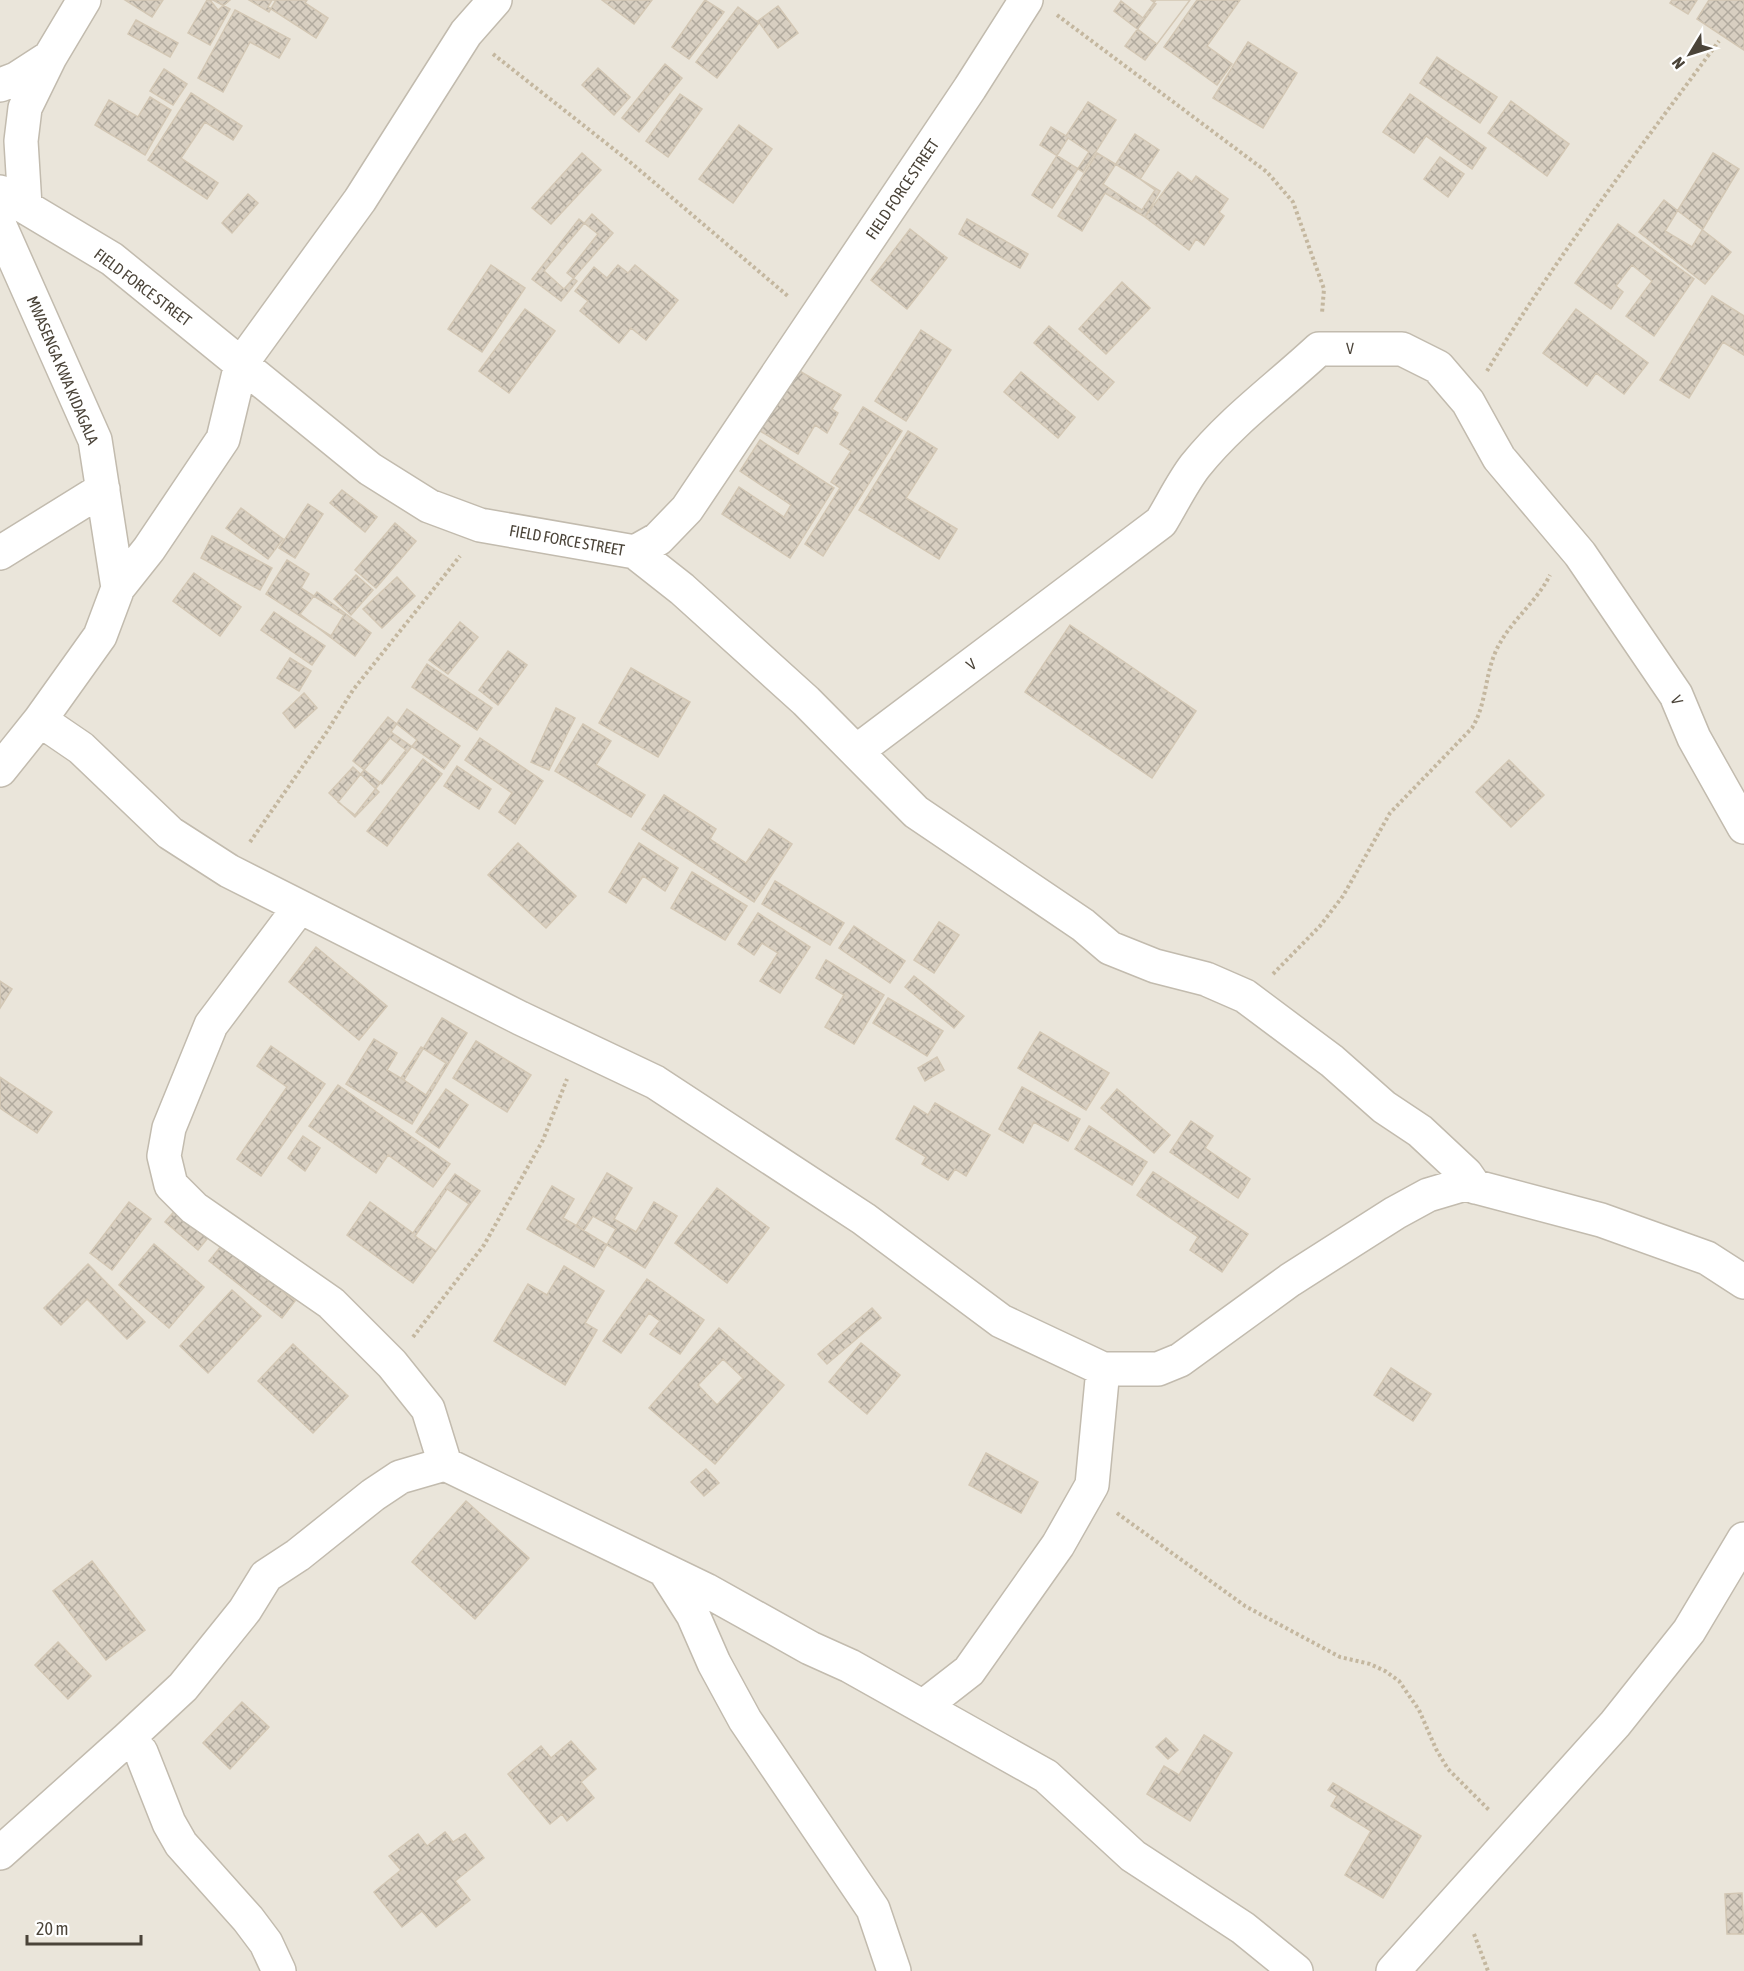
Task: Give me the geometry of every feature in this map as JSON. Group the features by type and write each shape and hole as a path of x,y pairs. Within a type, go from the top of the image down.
{"street":[{"path":"8,208 25,108 50,57 84,0"},
{"path":"118,588 149,549 223,440 241,364 360,200 466,33 495,0"},
{"name":"FIELD FORCE STREET","path":"8,208 112,260 370,469 429,506 480,525 635,552 658,539 687,509 970,88 1026,0"},
{"path":"0,85 16,79 50,57"},
{"name":"MWASENGA KWA KIDAGALA","path":"0,770 40,720 100,636 118,588 95,440 8,208"},
{"name":"V","path":"857,751 1161,522 1194,467 1240,417 1277,388 1319,349 1402,349 1438,368 1468,402 1499,458 1580,555 1676,695 1694,738 1744,827"},
{"path":"0,553 103,489"},
{"path":"635,552 682,589 857,751 916,812 1083,925 1110,948 1155,966 1206,979 1245,996 1332,1061 1384,1107 1420,1131 1466,1174 1475,1187"},
{"path":"40,720 81,748 170,833 229,871 520,1018 655,1082 854,1212 1001,1321 1103,1369 1158,1369 1180,1360 1290,1280 1395,1213 1428,1195 1465,1184 1601,1220 1707,1258 1744,1282"},
{"path":"299,908 211,1025 169,1128 164,1156 171,1185 194,1208 331,1303 392,1364 428,1409 445,1464"},
{"path":"1707,1258 1744,1260"},
{"path":"924,1706 969,1671 1058,1545 1092,1485 1103,1369"},
{"path":"0,1853 126,1740 194,1674 245,1610 266,1576 298,1555 400,1477 445,1464 706,1590 810,1648 850,1666 924,1706 1046,1776 1133,1856 1243,1928 1296,1971"},
{"path":"1393,1971 1615,1724 1689,1631 1744,1539"},
{"path":"665,1571 693,1615 714,1663 745,1720 873,1909 894,1971"},
{"path":"126,1740 141,1752 160,1802 181,1844 248,1919 266,1943 279,1971"}],"path":[{"path":"1056,14 1267,172 1293,202 1324,289 1319,349"},
{"path":"466,33 630,162 814,318"},
{"path":"1468,402 1521,315 1631,157 1719,41"},
{"path":"229,871 326,733 353,690 457,560 480,525"},
{"path":"1245,996 1275,973 1320,926 1343,896 1390,813 1472,728 1481,713 1491,661 1500,642 1541,594 1567,539"},
{"path":"392,1364 484,1245 543,1140 581,1045"},
{"path":"1092,1485 1115,1511 1245,1606 1340,1657 1385,1671 1399,1681 1419,1710 1436,1749 1448,1769 1468,1791 1517,1835"}],"shaded area":[{"path":"0,0 1744,0 1744,1971 0,1971"}],"building":[{"path":"125,0 163,0 152,17"},
{"path":"207,0 213,0 230,9 210,45 188,33"},
{"path":"210,0 230,0 218,10"},
{"path":"249,0 276,0 269,12"},
{"path":"272,0 307,0 305,3 328,18 316,38 268,7"},
{"path":"602,0 652,0 634,24"},
{"path":"705,0 724,12 689,59 672,47"},
{"path":"1151,0 1190,0 1145,60 1125,46 1156,4"},
{"path":"1156,0 1190,0 1157,44 1114,11 1121,1 1143,18"},
{"path":"1197,0 1240,0 1207,46 1232,64 1217,85 1164,47"},
{"path":"1672,0 1697,0 1688,14 1670,3"},
{"path":"1709,0 1744,0 1744,50 1697,19"},
{"path":"778,6 798,33 778,48 758,21"},
{"path":"738,7 759,23 717,78 696,62"},
{"path":"235,10 290,39 279,58 250,42 223,92 198,78"},
{"path":"136,20 178,43 170,57 128,34"},
{"path":"1248,42 1297,73 1263,128 1213,98"},
{"path":"1437,57 1497,97 1480,123 1420,83"},
{"path":"665,64 682,78 639,132 622,118"},
{"path":"598,68 630,97 614,115 582,85"},
{"path":"164,69 187,84 173,105 150,91"},
{"path":"191,93 242,126 233,140 205,122 181,158 218,183 207,199 148,160"},
{"path":"680,94 702,109 668,157 646,141"},
{"path":"1410,94 1486,148 1472,169 1426,136 1414,153 1383,132"},
{"path":"150,97 171,110 145,155 95,125 109,100 138,117"},
{"path":"1511,101 1569,144 1547,176 1488,133"},
{"path":"1088,102 1116,120 1083,172 1040,145 1051,127 1066,136"},
{"path":"739,125 772,149 733,203 699,179"},
{"path":"1135,134 1159,150 1140,179 1155,190 1142,210 1103,184"},
{"path":"1068,138 1089,152 1052,208 1032,195"},
{"path":"582,153 601,170 551,224 532,208"},
{"path":"1097,153 1160,191 1145,217 1105,193 1082,231 1058,216"},
{"path":"1713,153 1739,169 1692,247 1665,231"},
{"path":"1440,157 1464,174 1448,197 1424,179"},
{"path":"1178,172 1192,182 1196,176 1228,199 1219,212 1224,216 1204,245 1196,239 1189,250 1145,217"},
{"path":"248,194 258,203 232,233 222,223"},
{"path":"1664,200 1731,252 1705,284 1639,232"},
{"path":"592,214 613,233 564,289 544,271"},
{"path":"579,219 598,234 567,273 577,281 561,301 532,279"},
{"path":"967,219 1028,254 1020,268 959,234"},
{"path":"1618,224 1694,279 1654,336 1626,316 1652,281 1632,265 1616,286 1623,292 1611,309 1575,283"},
{"path":"910,229 947,258 907,309 871,280"},
{"path":"491,265 525,288 482,352 448,329"},
{"path":"618,265 628,273 635,265 678,300 646,340 631,328 619,343 580,311 588,301 575,291 594,267 607,278"},
{"path":"1122,282 1150,308 1106,354 1079,329"},
{"path":"1712,296 1744,316 1744,355 1723,342 1689,398 1660,380"},
{"path":"525,309 555,331 509,393 479,371"},
{"path":"1576,309 1648,363 1624,394 1596,373 1587,386 1543,353"},
{"path":"1049,326 1114,382 1098,400 1034,343"},
{"path":"921,330 951,350 906,421 875,401"},
{"path":"796,369 841,395 832,409 838,413 827,433 815,425 798,454 760,431"},
{"path":"1021,372 1075,417 1058,438 1004,392"},
{"path":"863,407 902,431 823,556 805,544 840,488 831,482 851,451 840,444"},
{"path":"908,431 937,449 906,498 957,529 939,559 859,510"},
{"path":"760,440 834,488 790,558 722,514 739,487 784,517 791,505 740,471"},
{"path":"342,490 377,517 365,532 330,503"},
{"path":"308,504 323,514 295,558 279,548"},
{"path":"241,508 283,539 268,559 226,528"},
{"path":"395,523 416,541 376,588 355,570"},
{"path":"212,536 272,568 260,590 201,558"},
{"path":"287,560 309,574 301,588 344,615 331,636 266,594"},
{"path":"194,573 241,607 220,636 173,601"},
{"path":"356,575 373,590 351,615 334,599"},
{"path":"397,577 415,596 382,628 363,609"},
{"path":"317,592 371,633 355,656 300,614"},
{"path":"274,612 325,646 312,665 261,630"},
{"path":"460,622 478,637 448,674 429,660"},
{"path":"1070,625 1196,711 1152,778 1025,692"},
{"path":"508,651 527,665 498,705 479,690"},
{"path":"290,658 311,671 299,691 277,678"},
{"path":"427,664 492,708 477,730 412,687"},
{"path":"631,668 690,702 658,757 599,723"},
{"path":"304,693 317,708 295,728 283,713"},
{"path":"556,708 575,718 549,770 531,762"},
{"path":"407,709 460,746 444,769 391,732"},
{"path":"388,717 417,740 382,784 353,761"},
{"path":"583,724 611,741 596,765 645,795 631,817 555,771"},
{"path":"390,738 406,750 355,815 338,802"},
{"path":"480,738 543,781 515,824 499,812 512,793 465,760"},
{"path":"423,759 442,774 387,846 367,831"},
{"path":"1509,760 1544,795 1511,827 1476,792"},
{"path":"457,766 491,789 479,809 444,786"},
{"path":"353,767 379,792 355,817 329,793"},
{"path":"664,795 716,829 710,839 746,863 769,829 792,844 754,902 642,829"},
{"path":"518,843 576,896 546,928 488,875"},
{"path":"639,843 678,868 665,891 643,876 626,903 609,892"},
{"path":"692,872 747,906 725,940 671,908"},
{"path":"775,881 844,923 830,945 762,904"},
{"path":"758,913 810,947 780,993 760,981 778,953 762,943 754,955 738,944"},
{"path":"939,922 959,935 934,973 914,960"},
{"path":"854,926 905,961 890,983 839,948"},
{"path":"316,947 387,1006 359,1040 289,982"},
{"path":"826,960 884,995 854,1044 825,1027 844,995 816,978"},
{"path":"914,976 964,1016 954,1028 905,987"},
{"path":"0,981 12,989 0,1008"},
{"path":"888,998 943,1031 927,1056 873,1023"},
{"path":"442,1018 467,1033 412,1124 346,1084 374,1039 397,1053 387,1070 404,1080"},
{"path":"1040,1032 1109,1073 1086,1110 1018,1068"},
{"path":"476,1041 531,1075 507,1112 453,1078"},
{"path":"271,1046 325,1084 261,1176 237,1159 287,1087 257,1066"},
{"path":"421,1047 446,1063 426,1095 401,1078"},
{"path":"937,1057 944,1070 925,1081 918,1068"},
{"path":"0,1077 52,1112 37,1133 0,1108"},
{"path":"338,1085 450,1164 433,1187 388,1155 376,1173 309,1126"},
{"path":"1022,1087 1080,1119 1068,1141 1034,1122 1023,1143 999,1129"},
{"path":"446,1089 468,1105 439,1148 416,1132"},
{"path":"1117,1089 1170,1135 1154,1153 1101,1108"},
{"path":"935,1103 990,1135 966,1176 955,1169 948,1180 922,1164 926,1157 896,1139 914,1106 928,1115"},
{"path":"1191,1121 1213,1136 1205,1148 1250,1179 1238,1198 1170,1152"},
{"path":"1089,1126 1147,1162 1132,1185 1075,1149"},
{"path":"303,1136 320,1148 305,1171 288,1158"},
{"path":"1153,1172 1248,1234 1222,1272 1190,1250 1198,1237 1137,1195"},
{"path":"607,1173 632,1188 614,1219 636,1232 654,1202 677,1216 645,1268 576,1226"},
{"path":"455,1174 480,1191 413,1283 347,1235 370,1202 413,1233"},
{"path":"552,1186 574,1199 563,1218 584,1230 593,1216 616,1229 594,1267 527,1229"},
{"path":"717,1188 769,1228 727,1283 675,1243"},
{"path":"447,1189 469,1204 436,1251 415,1236"},
{"path":"129,1202 151,1219 112,1270 90,1253"},
{"path":"178,1207 211,1234 198,1250 165,1222"},
{"path":"154,1244 204,1287 169,1328 119,1285"},
{"path":"222,1245 295,1301 282,1318 209,1261"},
{"path":"88,1264 145,1322 127,1339 87,1299 61,1325 44,1308"},
{"path":"564,1266 604,1291 585,1323 597,1330 565,1385 494,1341 528,1284 547,1295"},
{"path":"647,1279 704,1320 680,1354 650,1334 660,1321 649,1313 621,1353 603,1341"},
{"path":"232,1290 261,1316 208,1373 180,1346"},
{"path":"872,1308 881,1318 827,1364 818,1354"},
{"path":"719,1328 784,1385 715,1464 649,1408","holes":["723,1359 743,1378 717,1405 698,1385"]},
{"path":"861,1343 900,1375 867,1414 829,1382"},
{"path":"293,1344 348,1396 313,1433 258,1381"},
{"path":"1391,1368 1431,1394 1413,1421 1374,1395"},
{"path":"986,1453 1038,1482 1021,1513 969,1485"},
{"path":"706,1469 719,1483 704,1496 691,1482"},
{"path":"466,1501 529,1558 475,1619 412,1562"},
{"path":"92,1561 145,1630 106,1660 53,1591"},
{"path":"58,1642 91,1676 68,1699 35,1665"},
{"path":"242,1702 269,1727 230,1769 203,1743"},
{"path":"1204,1735 1232,1753 1190,1821 1147,1794 1164,1766 1179,1775"},
{"path":"1166,1738 1178,1750 1168,1759 1156,1747"},
{"path":"571,1741 596,1769 581,1782 594,1798 567,1821 562,1814 550,1824 508,1774 541,1746 551,1758"},
{"path":"1333,1783 1421,1836 1383,1898 1345,1875 1371,1831 1331,1806 1337,1796 1328,1790"},
{"path":"445,1832 453,1842 465,1834 484,1858 455,1881 470,1900 436,1927 422,1911 402,1927 374,1892 401,1870 389,1856 418,1834 427,1846"},
{"path":"1742,1893 1744,1934 1727,1934 1725,1894"}]}
